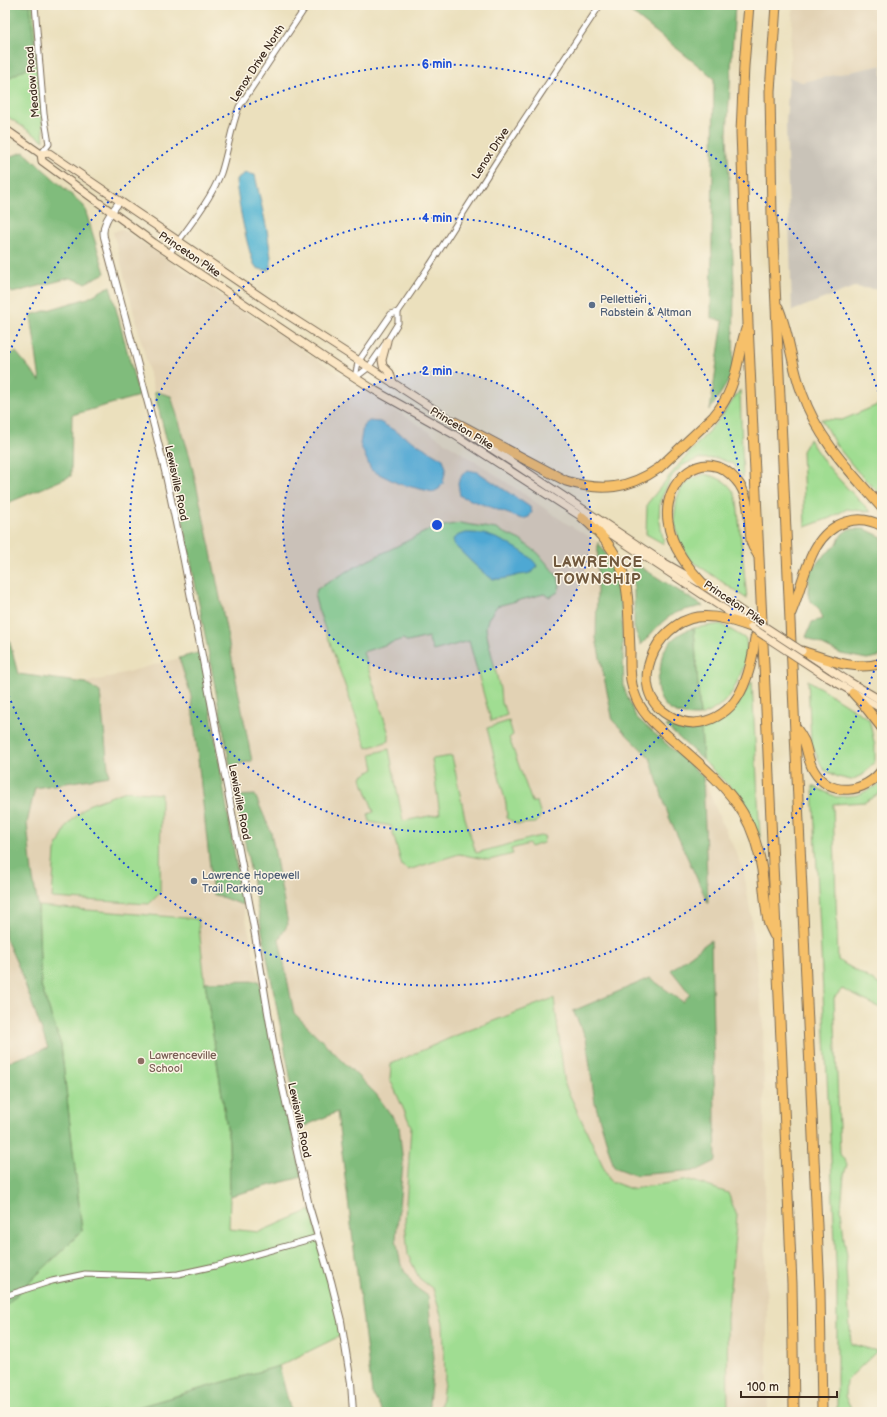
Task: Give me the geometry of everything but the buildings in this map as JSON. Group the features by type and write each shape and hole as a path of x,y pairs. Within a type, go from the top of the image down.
{"highway":[{"path":"749,5 741,132 758,555 792,1284 794,1412"},
{"path":"776,5 772,54 770,131 772,217 820,1293 822,1412"},
{"path":"776,303 784,322 799,384 814,420 832,451 882,508"},
{"path":"453,421 566,481 579,485 603,488 627,484 650,474 659,468 721,408 727,398 737,372 741,343 748,324"},
{"path":"705,586 687,566 680,554 674,543 668,521 667,511 671,493 679,478 690,470 706,466 714,466 728,472 736,479 745,495 751,544 758,555"},
{"path":"582,517 605,539 612,548 623,570 628,592 631,680 637,700 649,719 723,786 743,813 755,838 759,852 768,922 776,940"},
{"path":"790,615 796,600 802,576 816,547 826,533 840,524 849,521 865,520 882,526"},
{"path":"751,627 718,617 698,617 679,623 666,633 654,650 650,660 647,676 650,693 659,707 674,718 683,722 700,722 716,717 729,707 738,696 745,681 751,662 755,638 762,621"},
{"path":"802,651 858,667 866,667 882,663"},
{"path":"853,693 882,728"},
{"path":"795,725 804,742 814,772 825,783 833,787 848,790 872,782 882,770"}],"main road":[{"name":"Princeton Pike","path":"5,129 41,154 49,153 358,362 453,421 472,436 663,562 705,586 832,671 882,701"},
{"name":"Princeton Pike","path":"41,154 42,161 111,213 169,254 355,378 453,434 614,536 828,678 882,709"},
{"path":"387,341 382,360 383,366 390,374 393,383"}],"street":[{"name":"Meadow Road","path":"35,5 44,114 49,144 41,154"},
{"name":"Lenox Drive North","path":"169,254 213,189 220,173 233,123 239,107 307,5"},
{"name":"Lenox Drive","path":"355,378 368,368 387,341 398,323 398,312 600,5"},
{"name":"Lewisville Road","path":"120,201 104,225 103,232 165,471 184,561 253,923 266,1007 300,1167 341,1321 350,1376 353,1412"},
{"name":"Lenox Drive","path":"355,378 358,362 390,314 398,312"},
{"path":"5,1296 85,1274 149,1276 178,1274 215,1266 318,1237"}],"shaded area":[{"path":"793,5 882,5 882,65 802,82 789,77"},
{"path":"882,65 882,290 854,287 792,311 786,124 789,77 802,82"},
{"path":"122,229 310,355 490,471 566,523 598,542 612,564 621,593 624,688 636,717 703,776 720,819 743,867 751,915 763,1025 768,1412 383,1412 372,1393 337,1112 300,1128 170,453 113,232"},
{"name":"Lawrenceville School","path":"201,652 243,905 302,1177 231,1196 229,1229 259,1232 311,1210 342,1335 279,1366 193,1393 181,1412 5,1412 5,699 102,679"}],"green space":[{"path":"5,5 33,5 44,141 5,115"},
{"path":"5,5 30,5 36,63 5,80"},
{"path":"622,5 735,5 727,134 734,282 733,374 710,410 723,321 711,318 714,78"},
{"path":"24,152 84,206 105,273 85,283 70,278 12,293 5,284 5,158"},
{"path":"110,286 139,396 72,415 71,476 10,502 5,508 5,356 16,352 40,381 31,315 88,298"},
{"path":"740,390 743,478 733,464 717,458 698,459 683,465 672,476 660,501 659,517 664,544 646,534 647,504 676,468 721,417"},
{"path":"154,391 171,396 190,457 210,547 252,761 239,764 231,770 170,453"},
{"path":"882,403 882,496 858,472 836,445 821,419 842,420"},
{"path":"809,439 830,469 871,512 847,509 830,518 805,527 802,451"},
{"path":"704,474 716,477 725,482 735,495 737,501 747,599 689,559 679,541 674,519 677,498 682,487 691,479"},
{"path":"460,523 496,529 520,540 538,553 558,577 560,586 558,592 550,597 544,594 497,606 488,619 486,628 488,640 500,689 501,703 505,708 507,715 491,721 469,641 433,651 428,637 408,642 403,639 363,652 389,734 389,741 367,748 318,609 315,598 317,589 355,567 433,528"},
{"path":"849,529 865,529 882,537 882,656 867,659 841,654 806,637 812,622 823,619 819,609 809,599 809,573 821,558 836,545 842,534"},
{"path":"598,542 612,564 621,593 624,688 636,717 703,776 708,903 669,817 650,758 613,721 596,638"},
{"path":"631,561 703,606 678,612 667,618 641,645 634,628 634,591"},
{"path":"5,624 18,674 86,683 100,692 109,776 35,788 27,823 32,873 38,906 41,986 61,1045 82,1231 5,1306 5,1063 48,1048 20,970 5,937"},
{"path":"721,624 746,639 748,657 733,691 723,703 710,712 700,716 694,628"},
{"path":"694,628 700,716 684,715 671,710 662,701 657,686 662,657 666,648 676,637 685,631"},
{"path":"201,652 243,905 213,894 191,696 179,658"},
{"path":"808,680 869,719 875,746 875,761 864,774 851,780 838,777 823,769 811,743"},
{"path":"752,681 760,838 738,795 703,760 701,729 716,724 728,716 733,711"},
{"path":"509,721 513,735 509,738 532,802 537,802 541,815 536,823 517,824 507,818 506,804 487,728"},
{"path":"672,724 685,728 701,729 703,760 666,726"},
{"path":"389,749 403,821 440,814 432,759 452,756 465,818 476,853 540,836 545,837 543,843 531,847 529,844 511,849 513,854 489,860 459,854 408,870 402,866 391,826 370,822 368,814 374,812 361,777 374,769 371,754"},
{"path":"882,783 882,792 865,802 833,804 838,960 882,986 882,1009 842,989 834,998 840,1154 847,1164 844,1175 841,1209 847,1255 846,1269 851,1344 877,1351 846,1381 845,1396 853,1412 837,1412 837,1284 813,786 836,797 858,795"},
{"path":"126,791 161,794 160,893 149,904 52,898 55,851 67,825 88,805"},
{"path":"255,795 271,832 288,924 279,939 294,1013 376,1094 399,1126 403,1164 396,1238 401,1265 415,1287 428,1296 434,1358 429,1403 430,1412 383,1412 372,1393 337,1112 300,1128 236,796"},
{"path":"38,906 198,919 205,982 229,1141 229,1229 259,1232 311,1210 342,1335 279,1366 121,1412 5,1412 5,1306 82,1231 61,1045 41,986"},
{"path":"711,940 716,1161 698,1170 635,1175 614,1167 595,1103 586,1038 573,1011 650,978 683,1002 690,994 671,970"},
{"path":"259,981 302,1177 230,1196 229,1141 205,982"},
{"path":"554,998 565,1085 610,1181 631,1189 690,1180 728,1193 737,1216 727,1318 728,1412 440,1412 445,1377 443,1322 433,1289 419,1278 408,1255 405,1221 411,1126 390,1079 391,1064 457,1035"},
{"path":"279,1366 291,1412 201,1412 192,1407 181,1412 121,1412"}],"water":[{"path":"245,173 255,175 267,230 271,257 271,266 268,270 256,267 253,262 240,211 236,179"},
{"path":"369,421 380,422 443,459 446,468 443,483 439,489 433,492 399,484 371,470 360,444 363,426"},
{"path":"468,470 478,472 530,507 532,512 529,517 522,519 460,496 458,483 462,475"},
{"path":"465,533 484,534 516,548 534,561 537,566 536,569 527,574 500,579 490,578 454,545 453,539"}],"place":[{"name":"Pellettieri Rabstein & Altman","path":"592,305"},
{"name":"Lawrence Hopewell Trail Parking","path":"194,881"},
{"name":"Lawrenceville School","path":"141,1061"}],"district":[{"name":"LAWRENCE TOWNSHIP","path":"598,570"}]}
